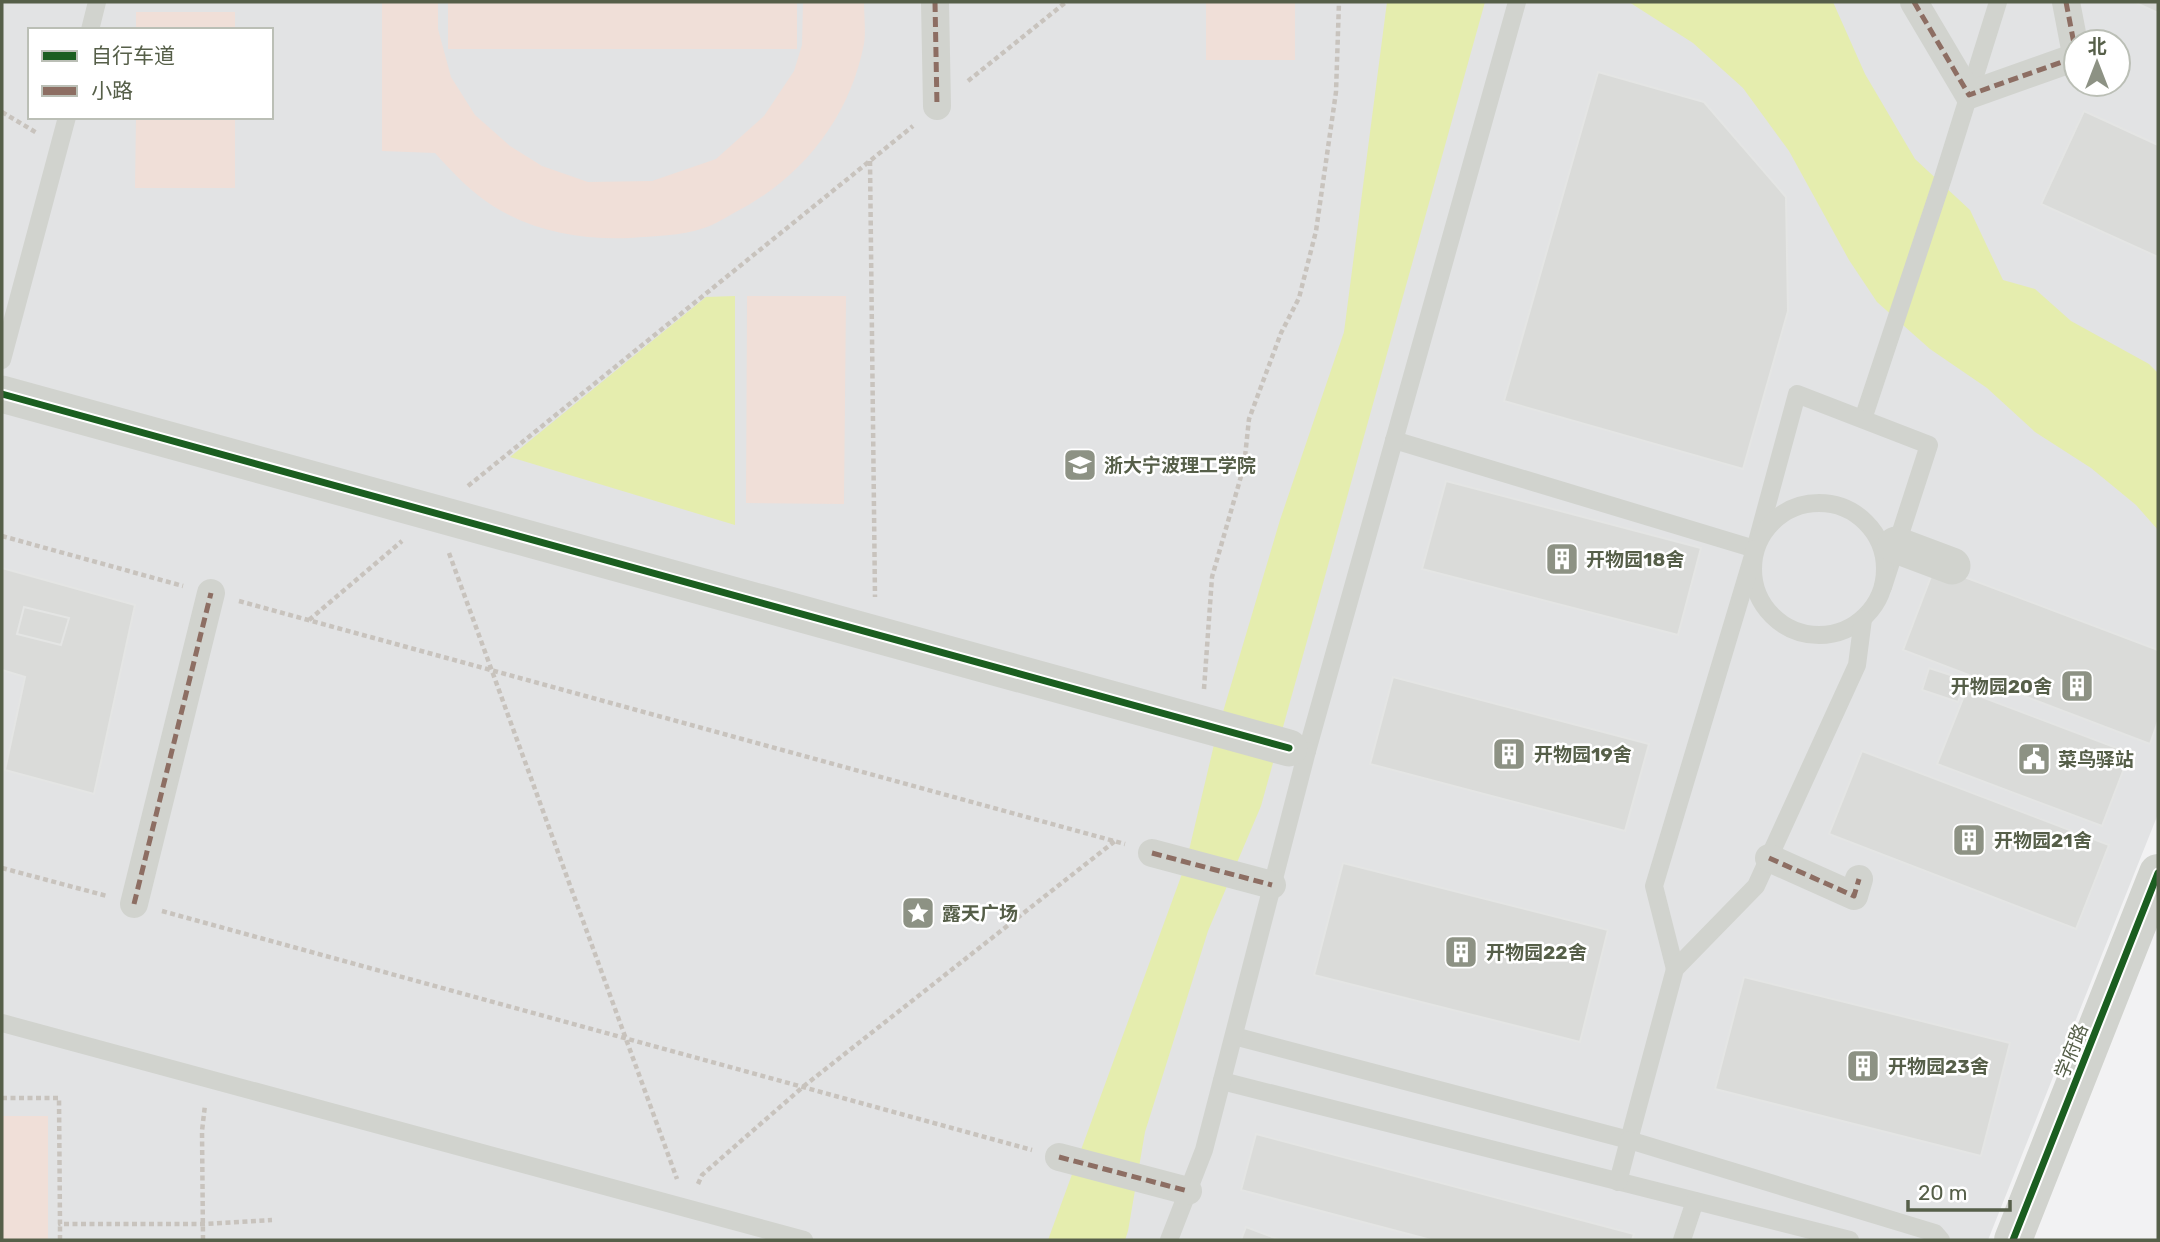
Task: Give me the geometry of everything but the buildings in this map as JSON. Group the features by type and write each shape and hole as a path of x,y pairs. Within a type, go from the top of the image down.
{"street":[{"path":"935,2 937,106"},
{"path":"1914,2 1969,95 2062,61"},
{"path":"2066,2 2071,28"},
{"path":"2,394 1298,749"},
{"path":"1896,545 1952,566"},
{"path":"134,904 212,593"},
{"path":"1152,853 1260,882"},
{"path":"1769,858 1854,896 1859,879"},
{"name":"学府路","path":"2013,1240 2158,873"},
{"path":"1059,1157 1188,1191"}],"lane":[{"path":"90,28 97,2"},
{"path":"1863,419 1998,2"},
{"path":"1169,1240 1204,1150 1234,1036 1260,882 1298,749 1394,440 1515,9"},
{"path":"2,360 66,119"},
{"path":"1675,969 1654,886 1755,549 1797,394 1929,445 1883,587 1875,604 1863,619 1844,630 1824,635 1802,633 1783,624 1767,610 1756,591 1752,571 1755,549 1766,529 1783,513 1803,504 1826,503 1848,509 1867,523 1880,542 1885,564 1883,587"},
{"path":"1394,440 1755,549"},
{"path":"1618,1182 1675,969 1756,886 1857,666 1863,619"},
{"path":"2,1024 804,1240"},
{"path":"1234,1036 1629,1140 1936,1233 1941,1240"},
{"path":"1222,1081 1850,1240"},
{"path":"1682,1240 1695,1201"}],"path":[{"path":"309,620 434,513 1066,2"},
{"path":"1202,722 1212,577 1244,466 1249,419 1281,333 1299,298 1316,232 1336,92 1339,2"},
{"path":"2,112 59,145"},
{"path":"870,160 876,634"},
{"path":"434,513 688,1209"},
{"path":"2,536 1152,853"},
{"path":"688,1209 702,1175 804,1086 1115,841"},
{"path":"2,868 1059,1157"},
{"path":"203,1240 202,1131 208,1080"},
{"path":"2,1098 59,1098 60,1240"},
{"path":"60,1224 203,1224 272,1220"}],"shaded area":[{"name":"浙大宁波理工学院","path":"2,2 2158,2 2158,814 1988,1240 2,1240"},
{"path":"382,2 438,2 438,29 451,77 475,115 510,146 542,166 588,182 652,181 716,159 764,116 794,71 802,45 803,2 864,2 865,39 857,72 834,122 818,145 779,184 722,220 695,231 630,238 594,238 542,228 509,215 477,194 435,153 382,151"},
{"path":"448,2 797,2 797,49 448,49"},
{"path":"1206,2 1295,2 1295,60 1206,60"},
{"path":"1387,2 1485,2 1261,806 1208,931 1145,1132 1125,1240 1048,1240 1186,863 1217,732 1280,520 1344,332"},
{"path":"1629,2 1833,2 1865,74 1915,159 1970,210 2003,280 2035,289 2071,321 2149,364 2158,373 2158,530 2136,505 2091,468 2035,432 1987,388 1930,349 1877,302 1849,260 1789,151 1743,88 1693,43"},
{"path":"136,12 235,12 235,28 136,28"},
{"path":"136,119 235,119 235,188 135,188"},
{"path":"735,296 735,525 510,457 706,297"},
{"path":"747,296 846,296 844,504 746,503"},
{"path":"2,1116 48,1116 48,1240 2,1240"}],"marked path":[{"path":"935,2 937,106"},
{"path":"1914,2 1969,95 2062,62"},
{"path":"2066,2 2071,28"},
{"path":"134,904 211,593"},
{"path":"1152,853 1272,885"},
{"path":"1769,858 1854,896 1859,879"},
{"path":"1059,1157 1188,1191"}],"cycle path":[{"path":"2,394 1289,748"},
{"path":"2013,1240 2158,873"}],"place":[{"name":"浙大宁波理工学院","path":"1080,465"},
{"name":"开物园18舍","path":"1562,559"},
{"name":"开物园20舍","path":"2077,686"},
{"name":"开物园19舍","path":"1509,754"},
{"name":"菜鸟驿站","path":"2034,759"},
{"name":"开物园21舍","path":"1969,840"},
{"name":"露天广场","path":"918,913"},
{"name":"开物园22舍","path":"1461,952"},
{"name":"开物园23舍","path":"1863,1066"}]}
